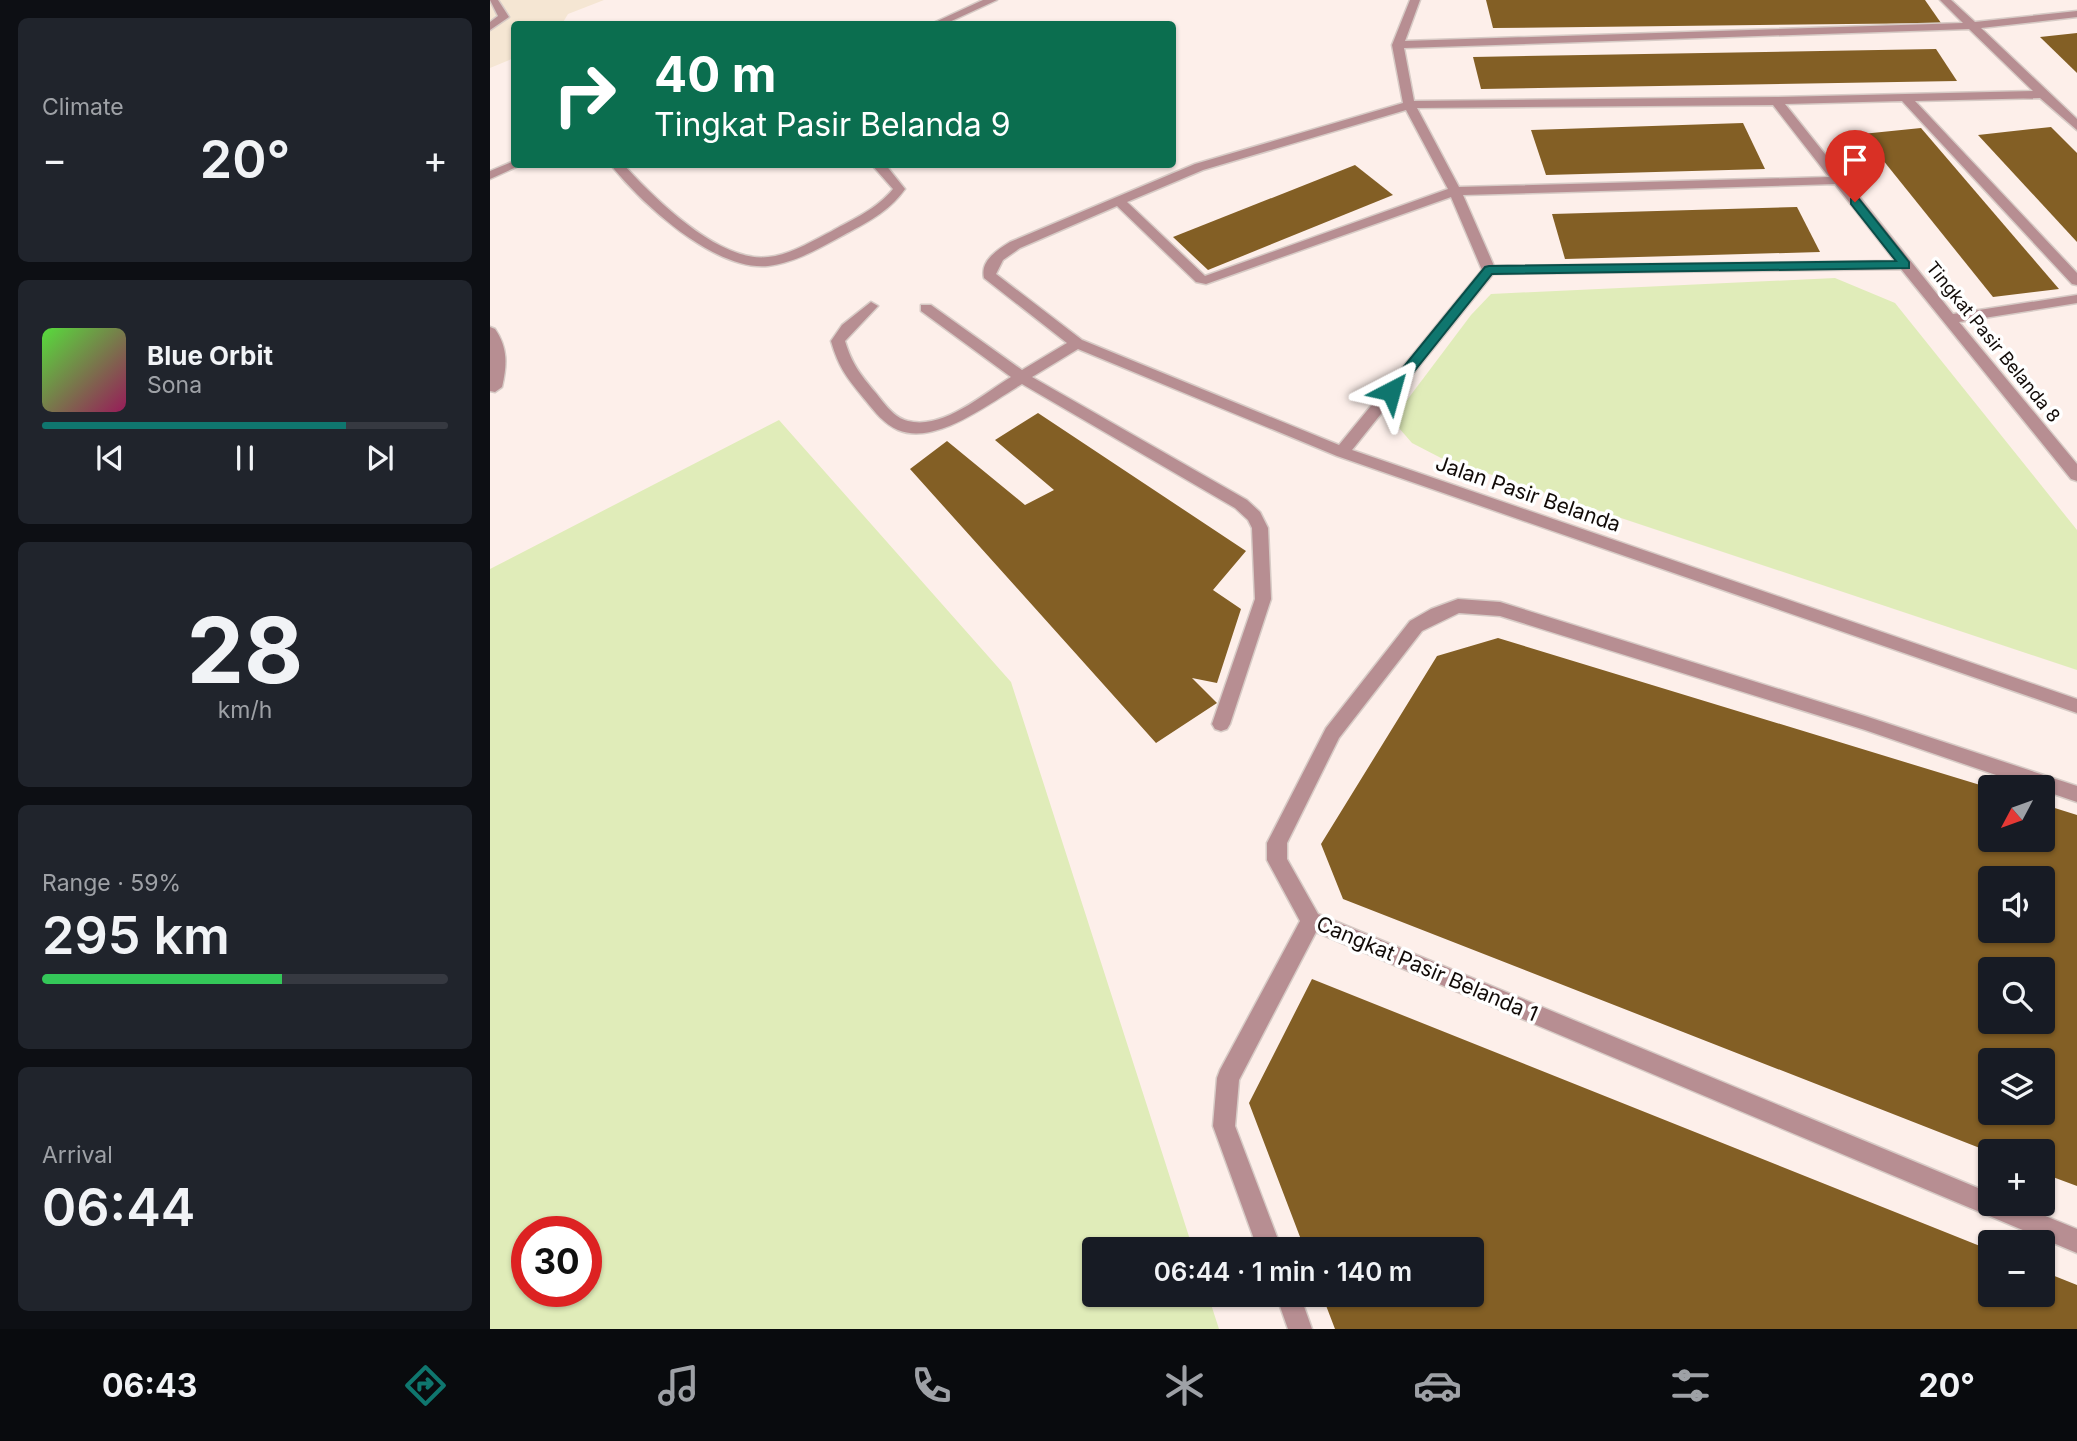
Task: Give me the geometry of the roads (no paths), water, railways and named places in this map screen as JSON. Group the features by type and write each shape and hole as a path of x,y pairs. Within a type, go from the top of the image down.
{"street":[{"path":"490,27 504,17 493,0"},
{"path":"944,21 992,0"},
{"path":"1415,0 1398,45 1409,106 1455,191 1489,270"},
{"path":"1945,0 2077,126"},
{"path":"1398,45 1972,26 2077,14"},
{"path":"1839,180 1455,191 1206,280 1201,279 1121,203 1199,167 1409,106 2042,94"},
{"path":"1906,98 2077,281"},
{"name":"Tingkat Pasir Belanda 8","path":"1776,101 1905,265 2077,475"},
{"path":"490,175 511,166"},
{"path":"620,168 631,181 696,235 722,252 746,261 762,263 782,258 832,236 891,201 899,189 881,168"},
{"name":"Jalan Pasir Belanda","path":"1121,203 1015,245 997,256 990,266 989,275 1077,343 1342,452 2077,706"},
{"path":"1489,270 1905,265"},
{"path":"1342,452 1489,270"},
{"path":"1949,319 2077,299"},
{"path":"871,306 847,328 838,341 845,365 885,414 903,426 923,427 948,422 1077,343"},
{"path":"926,308 1023,378 1241,504 1254,516 1260,528 1263,599 1221,724"},
{"path":"490,332 498,343 500,359 495,387"},
{"name":"Cangkat Pasir Belanda 1","path":"2077,794 1865,723 1500,609 1458,607 1437,614 1416,626 1332,733 1277,843 1277,860 1311,921 2077,1241"},
{"path":"1265,1237 1224,1126 1224,1101 1228,1078 1311,921"},
{"path":"1292,1307 1300,1329"}]}
